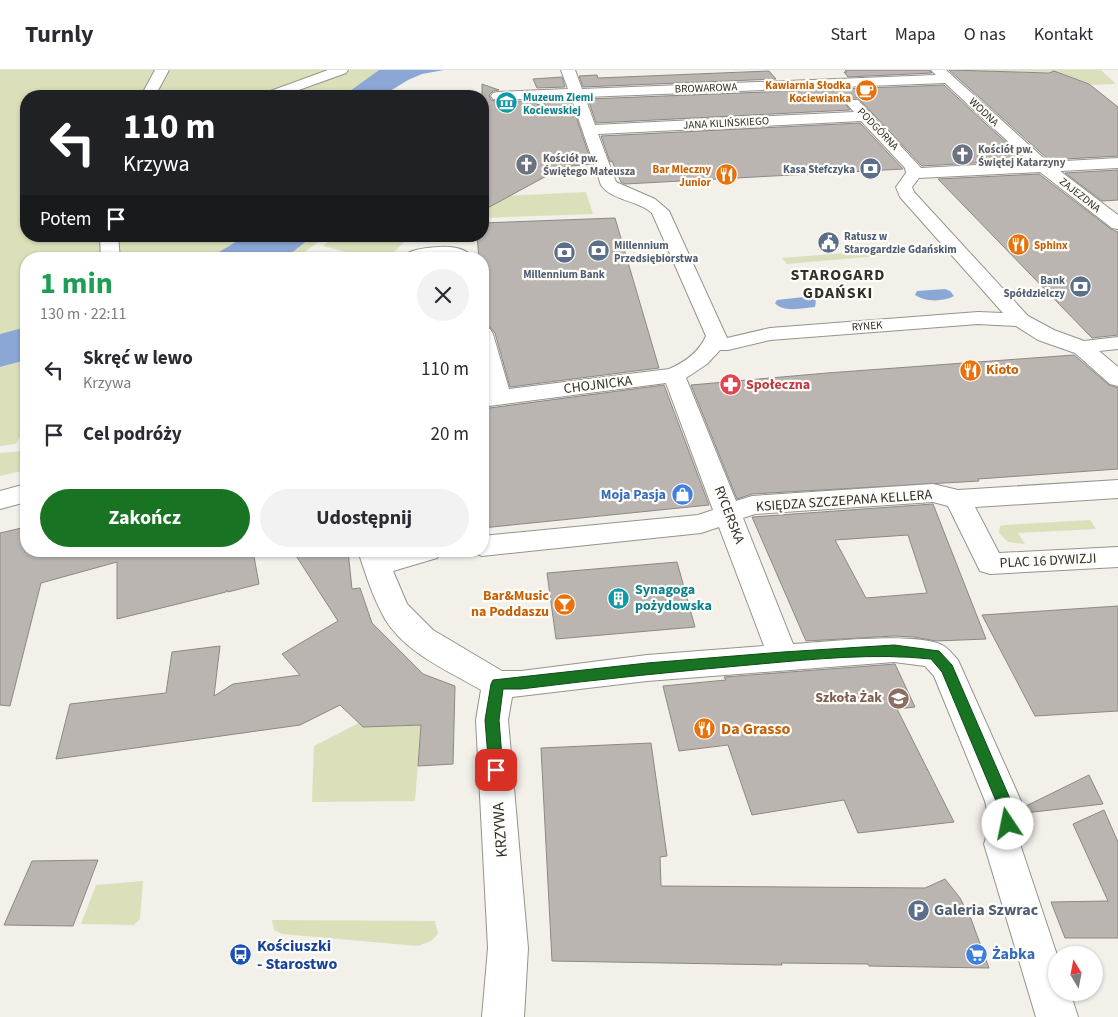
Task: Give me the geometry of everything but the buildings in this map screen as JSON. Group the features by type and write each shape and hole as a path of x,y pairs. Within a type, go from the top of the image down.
{"street":[{"path":"151,90 162,70"},
{"path":"286,90 341,70"},
{"name":"PODGÓRNA","path":"823,70 906,159 913,168 914,173"},
{"path":"568,71 609,185 618,191 658,208 717,336 710,349"},
{"name":"WODNA","path":"835,83 944,74 1042,165"},
{"name":"BROWAROWA","path":"498,96 835,83"},
{"path":"655,91 674,126"},
{"name":"JANA KILIŃSKIEGO","path":"588,130 864,116"},
{"path":"914,173 1042,165 1118,163"},
{"name":"ZAJEZDNA","path":"1042,165 1118,224"},
{"name":"RYNEK","path":"914,173 904,187 906,193 1021,320 1046,335 1083,348"},
{"name":"RYNEK","path":"710,349 770,334 978,318 1021,320"},
{"path":"1083,348 1093,345 1118,343"},
{"path":"1083,348 1118,379"},
{"name":"CHOJNICKA","path":"491,399 674,375 684,370 710,349"},
{"name":"RYCERSKA","path":"674,375 783,657"},
{"path":"489,385 491,399"},
{"name":"KSIĘDZA SZCZEPANA KELLERA","path":"489,545 701,524 752,506 933,493 958,499 1118,489"},
{"path":"0,500 20,495"},
{"name":"PLAC 16 DYWIZJI","path":"958,499 990,564 1118,557"},
{"path":"375,558 385,588 401,618 427,641 498,684 521,684 647,668 783,657 894,650 934,654 947,669 1003,801 1008,824 1002,844 1056,1017"},
{"name":"KRZYWA","path":"498,684 492,720 508,948 503,1017"}],"green space":[{"path":"0,70 379,70 351,90 20,90 20,242 236,242 219,252 20,252 20,329 0,334"},
{"path":"945,70 1101,70 1116,84 1093,85 1054,71"},
{"path":"586,192 593,214 489,218 489,197"},
{"path":"305,242 318,242 304,252 293,252"},
{"path":"328,242 404,242 394,252 346,252 323,246"},
{"path":"885,250 889,255 787,264 782,258"},
{"path":"20,362 20,436 16,444 0,446 0,367"},
{"path":"20,451 20,471 0,476 0,453"},
{"path":"1090,520 1096,529 1018,533 1025,544 1008,542 999,533 1000,526 1005,525"},
{"path":"359,723 363,727 421,725 415,801 312,802 314,746"},
{"path":"143,881 140,919 134,925 81,924 96,885"},
{"path":"272,920 435,921 438,934 431,941 418,946 282,934 274,930"}],"water":[{"path":"379,70 444,70 422,74 392,90 351,90"},
{"path":"236,242 305,242 293,252 219,252"},
{"path":"945,289 954,296 934,300 924,299 915,295 917,291"},
{"path":"804,297 816,300 815,307 788,309 775,303 777,300"},
{"path":"20,329 20,362 0,367 0,334"}],"place":[{"name":"Kawiarnia Słodka Kociewianka","path":"867,91"},
{"name":"Muzeum Ziemi Kociewskiej","path":"507,103"},
{"name":"Kościół pw. Świętej Katarzyny","path":"962,155"},
{"name":"Kościół pw. Świętego Mateusza","path":"527,164"},
{"name":"Kasa Stefczyka","path":"871,169"},
{"name":"Bar Mleczny Junior","path":"727,175"},
{"name":"Ratusz w Starogardzie Gdańskim","path":"828,242"},
{"name":"Sphinx","path":"1018,245"},
{"name":"Millennium Przedsiębiorstwa","path":"598,251"},
{"name":"Millennium Bank","path":"564,253"},
{"name":"Bank Spółdzielczy","path":"1081,286"},
{"name":"Kioto","path":"970,370"},
{"name":"Społeczna","path":"730,385"},
{"name":"Moja Pasja","path":"682,495"},
{"name":"Synagoga pożydowska","path":"619,598"},
{"name":"Bar&Music na Poddaszu","path":"565,604"},
{"name":"Szkoła Żak","path":"898,698"},
{"name":"Da Grasso","path":"705,729"},
{"name":"Galeria Szwrac","path":"918,910"},
{"name":"Żabka","path":"976,954"},
{"name":"Kościuszki - Starostwo","path":"241,955"}],"district":[{"name":"STAROGARD GDAŃSKI","path":"838,284"}],"route":[{"path":"496,770 492,720 498,684 521,684 647,668 812,655 894,650 934,654 947,669 1003,801 1008,824"}]}
